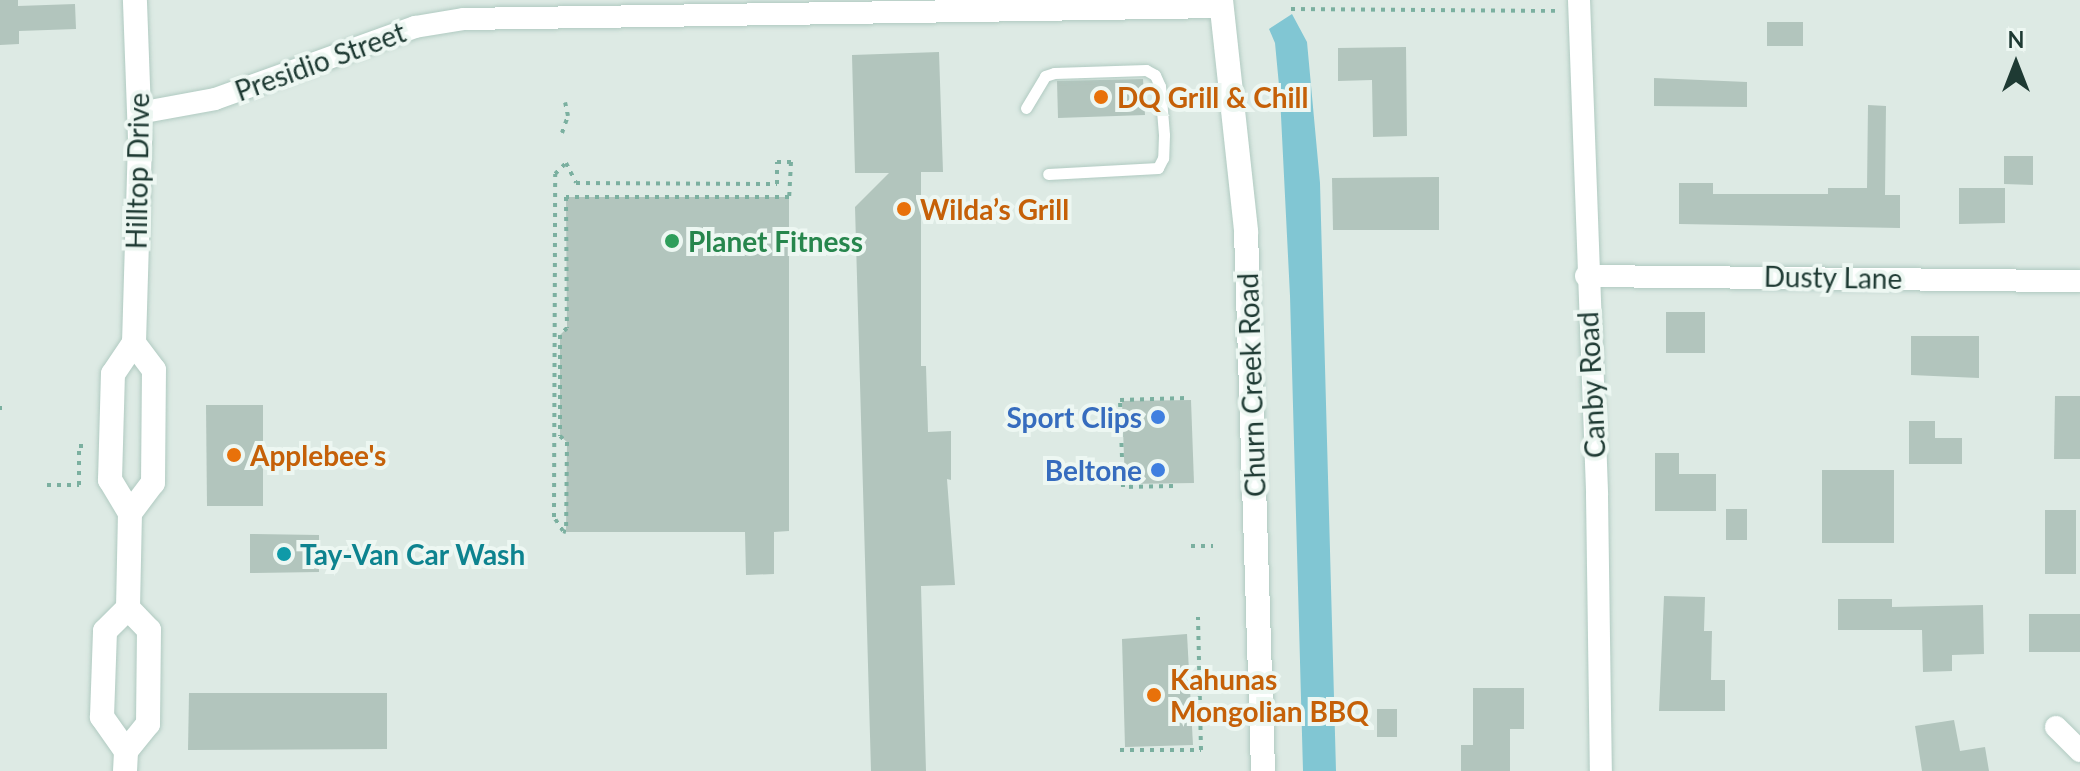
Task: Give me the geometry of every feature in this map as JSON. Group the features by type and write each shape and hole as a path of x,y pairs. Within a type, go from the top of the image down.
{"main road":[{"name":"Hilltop Drive","path":"134,343 139,113 135,0"},
{"name":"Churn Creek Road","path":"1222,4 1246,232 1263,771"},
{"path":"125,761 102,717 105,631 128,608 130,513 110,480 113,374 134,343 154,370 153,483 130,513"},
{"path":"125,761 148,724 149,630 128,608"}],"street":[{"name":"Canby Road","path":"1579,0 1586,276 1597,495 1601,771"},
{"name":"Presidio Street","path":"139,113 215,99 415,27 464,19 1222,4"},
{"name":"Dusty Lane","path":"1586,276 2080,281"},
{"path":"2056,727 2080,751"}],"lane":[{"path":"1026,108 1045,76 1054,73 1146,70 1155,75 1160,86 1164,146 1158,168 1147,172 1048,174"}],"path":[{"path":"1291,9 1556,11"},
{"path":"562,133 568,116 565,102"},
{"path":"777,162 791,162 789,197 566,197 567,328 560,335 560,436 567,442 566,532 557,526 554,517 555,174 566,163 576,183 777,184 777,162"},
{"path":"1173,486 1123,487 1120,400 1186,398"},
{"path":"47,485 79,485 79,446 96,446"},
{"path":"1191,546 1213,546"},
{"path":"1120,750 1201,750 1198,617"}],"water":[{"path":"1292,14 1307,42 1320,183 1336,771 1303,771 1290,296 1280,96 1275,43 1269,29"}],"building":[{"path":"0,0 18,0 18,6 75,4 76,29 19,31 19,44 0,45"},
{"path":"1767,22 1803,22 1803,46 1767,46"},
{"path":"1406,47 1407,136 1373,137 1372,80 1338,81 1338,48"},
{"path":"939,52 943,172 921,172 921,366 926,366 928,432 951,431 951,480 947,479 955,585 921,586 926,771 871,771 855,207 889,173 855,173 852,55"},
{"path":"1654,78 1747,82 1747,107 1654,106"},
{"name":"DQ Grill & Chill","path":"1143,79 1145,115 1058,118 1057,81"},
{"path":"1868,105 1886,106 1885,195 1900,195 1900,228 1679,224 1679,183 1713,183 1713,194 1828,194 1828,188 1867,188"},
{"path":"2004,156 2033,156 2033,185 2004,184"},
{"path":"1439,177 1439,230 1333,230 1332,178"},
{"path":"1959,188 2005,188 2005,223 1959,224"},
{"path":"566,197 789,197 789,531 774,532 774,574 746,575 745,532 566,532 567,442 560,436 560,335 567,328"},
{"path":"1666,312 1705,312 1705,353 1666,353"},
{"path":"1911,336 1979,336 1979,378 1911,375"},
{"path":"2055,396 2080,396 2080,459 2054,459"},
{"path":"1191,400 1194,483 1125,484 1122,401"},
{"name":"Applebee's","path":"206,405 263,405 263,506 207,506"},
{"path":"1909,421 1935,421 1935,438 1962,438 1962,464 1909,464"},
{"path":"1655,453 1679,453 1679,474 1716,474 1716,511 1655,511"},
{"path":"1822,470 1894,470 1894,543 1822,543"},
{"path":"1726,509 1747,509 1747,540 1726,540"},
{"path":"2045,510 2076,510 2076,574 2045,574"},
{"name":"Tay-Van Car Wash","path":"250,534 319,535 319,572 250,573"},
{"path":"1664,596 1705,597 1704,631 1712,631 1711,680 1725,680 1725,711 1659,711"},
{"path":"1838,599 1892,599 1892,607 1983,605 1984,654 1952,655 1952,671 1923,672 1922,630 1838,630"},
{"path":"2029,614 2080,614 2080,652 2029,652"},
{"name":"Kahunas Mongolian BBQ","path":"1187,634 1193,745 1125,747 1122,639"},
{"path":"1473,688 1524,688 1524,729 1510,729 1510,771 1461,771 1461,745 1473,745"},
{"path":"189,693 387,693 387,749 188,750"},
{"path":"1377,709 1397,709 1397,737 1377,737"},
{"path":"1954,720 1960,751 1985,747 1989,771 1922,771 1915,726"}],"place":[{"name":"DQ Grill & Chill","path":"1101,97"},
{"name":"Wilda’s Grill","path":"904,209"},
{"name":"Planet Fitness","path":"672,241"},
{"name":"Sport Clips","path":"1158,417"},
{"name":"Applebee's","path":"234,455"},
{"name":"Beltone","path":"1158,470"},
{"name":"Tay-Van Car Wash","path":"284,554"},
{"name":"Kahunas Mongolian BBQ","path":"1154,695"}]}
